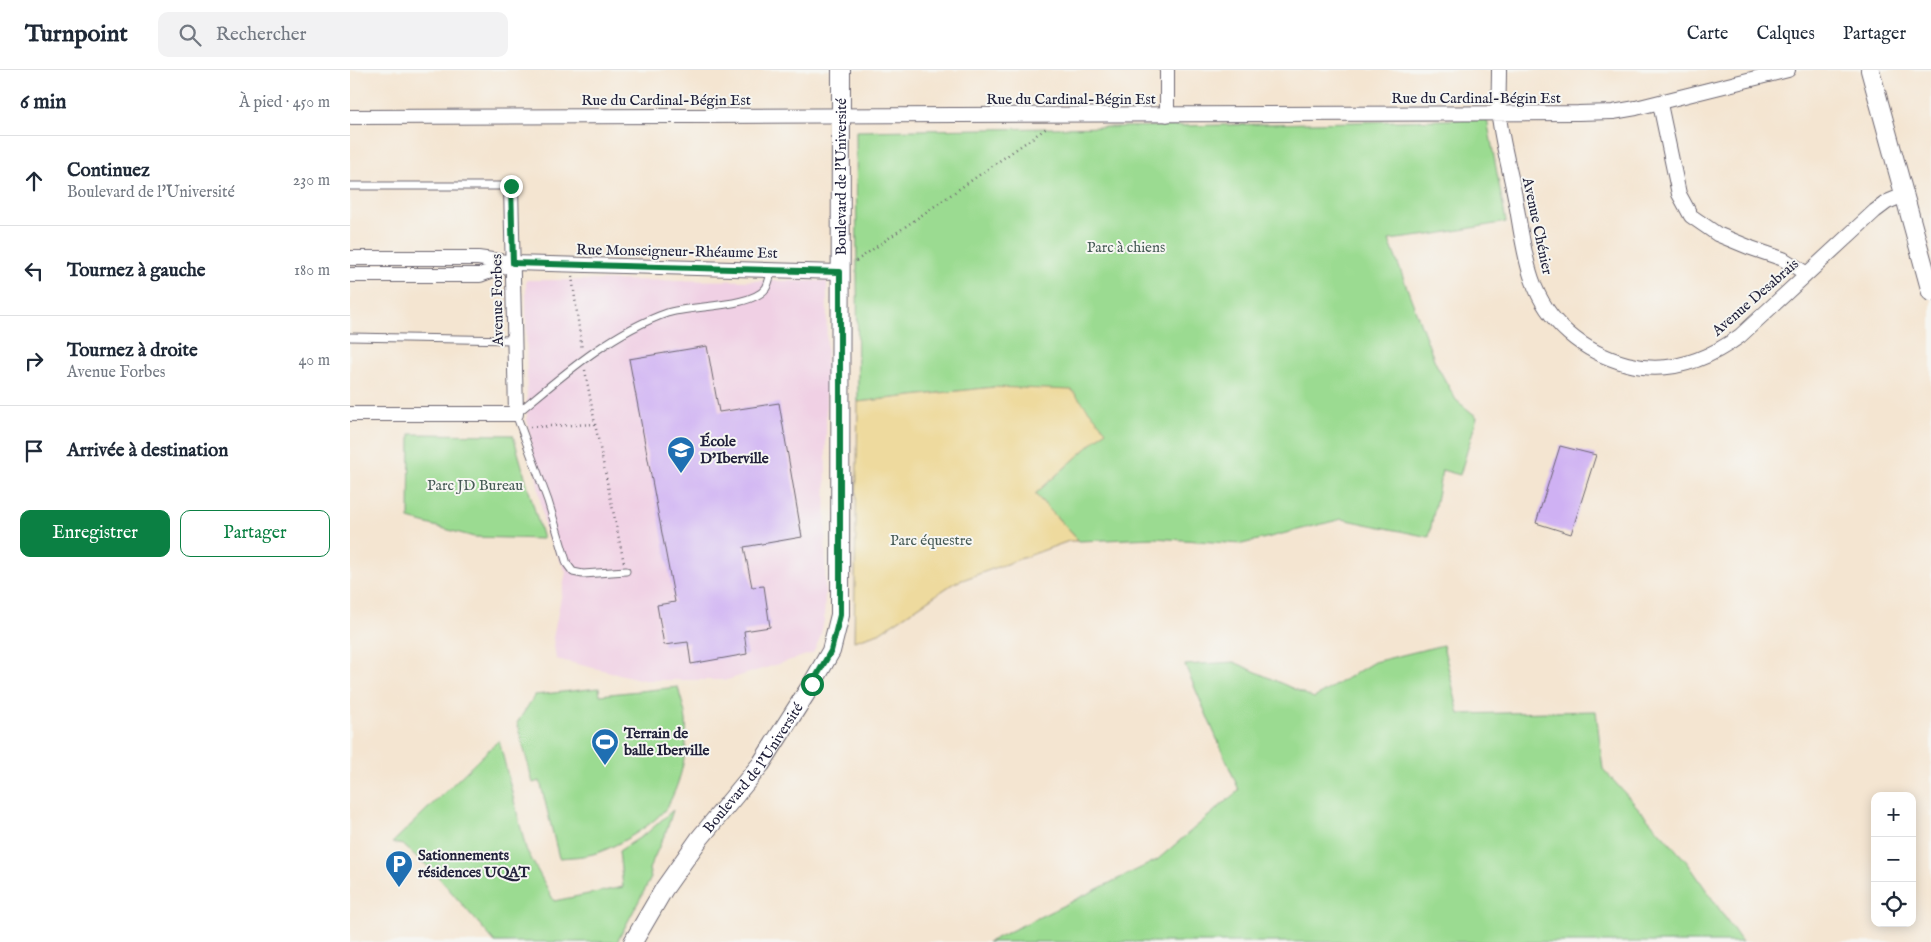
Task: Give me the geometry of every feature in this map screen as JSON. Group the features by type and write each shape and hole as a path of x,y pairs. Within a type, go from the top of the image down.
{"street":[{"name":"Boulevard de l'Université","path":"633,942 664,889 700,838 761,764 812,684 831,651 840,615 841,70"},
{"path":"1167,115 1168,70"},
{"name":"Avenue Chénier","path":"1499,70 1499,115 1528,266 1536,290 1549,313 1568,334 1606,357"},
{"name":"Rue du Cardinal-Bégin Est","path":"350,117 1499,115 1613,112 1660,104 1788,70"},
{"path":"1870,70 1931,292"},
{"path":"1660,104 1679,194 1691,216 1717,234 1784,260 1807,274"},
{"name":"Avenue Forbes","path":"511,186 514,340 518,420"},
{"name":"Avenue Desabrais","path":"1606,357 1630,365 1655,367 1682,365 1709,356 1722,349 1740,336 1875,211 1887,202 1904,195"},
{"name":"Rue Monseigneur-Rhéaume Est","path":"350,258 478,258 513,263 840,272"},
{"name":"Rue Monseigneur-Rhéaume Est","path":"350,275 480,275 513,263"},
{"path":"350,414 518,420"}],"lane":[{"path":"350,186 511,186"},
{"path":"626,571 583,574 573,572 567,564 548,501 518,420 584,361 626,331 669,312 729,304 757,295 766,288 772,270"},
{"path":"350,337 514,340"}],"path":[{"path":"840,272 1065,115"},
{"path":"571,265 594,424 626,571"},
{"path":"518,420 594,424"}],"shaded area":[{"name":"École D'Iberville","path":"526,280 827,281 825,595 824,620 820,638 813,653 727,680 644,680 556,659 553,638 566,572 545,529 527,419"}],"green space":[{"name":"Parc à chiens","path":"1487,119 1506,222 1389,240 1435,362 1456,400 1477,417 1460,475 1442,470 1429,537 1342,519 1242,544 1154,538 1079,541 1035,494 1106,431 994,387 858,402 856,131"},
{"name":"Parc JD Bureau","path":"410,434 513,435 543,539 474,537 409,519"},
{"path":"1443,645 1459,714 1596,711 1603,769 1687,862 1742,942 988,942 1157,860 1239,790 1185,665 1234,662 1314,698 1374,662"},
{"name":"Terrain de balle Iberville","path":"678,687 685,716 686,742 680,775 668,805 655,820 612,847 589,855 559,858 540,781 533,783 517,723 535,695 599,688 600,695"},
{"path":"499,740 526,849 554,901 623,887 619,851 647,833 673,810 667,829 649,869 651,878 617,942 495,942 433,871 403,845 392,843"}],"sand":[{"path":"994,387 1072,390 1106,431 1035,494 1079,541 1069,541 954,583 879,633 854,641 858,402"}],"building":[{"path":"707,346 719,412 779,403 802,537 744,547 752,587 764,586 770,627 744,631 747,654 691,664 688,642 664,645 657,605 675,602 629,359"},
{"path":"1560,446 1596,455 1571,534 1536,523"}],"place":[{"name":"École D'Iberville","path":"681,474"},
{"name":"Terrain de balle Iberville","path":"605,766"},
{"name":"Sationnements résidences UQAT","path":"399,888"}],"route":[{"path":"511,186 513,263 840,272 840,615 831,651 812,684"}],"park label":[{"name":"Parc équestre","path":"931,540"}]}
